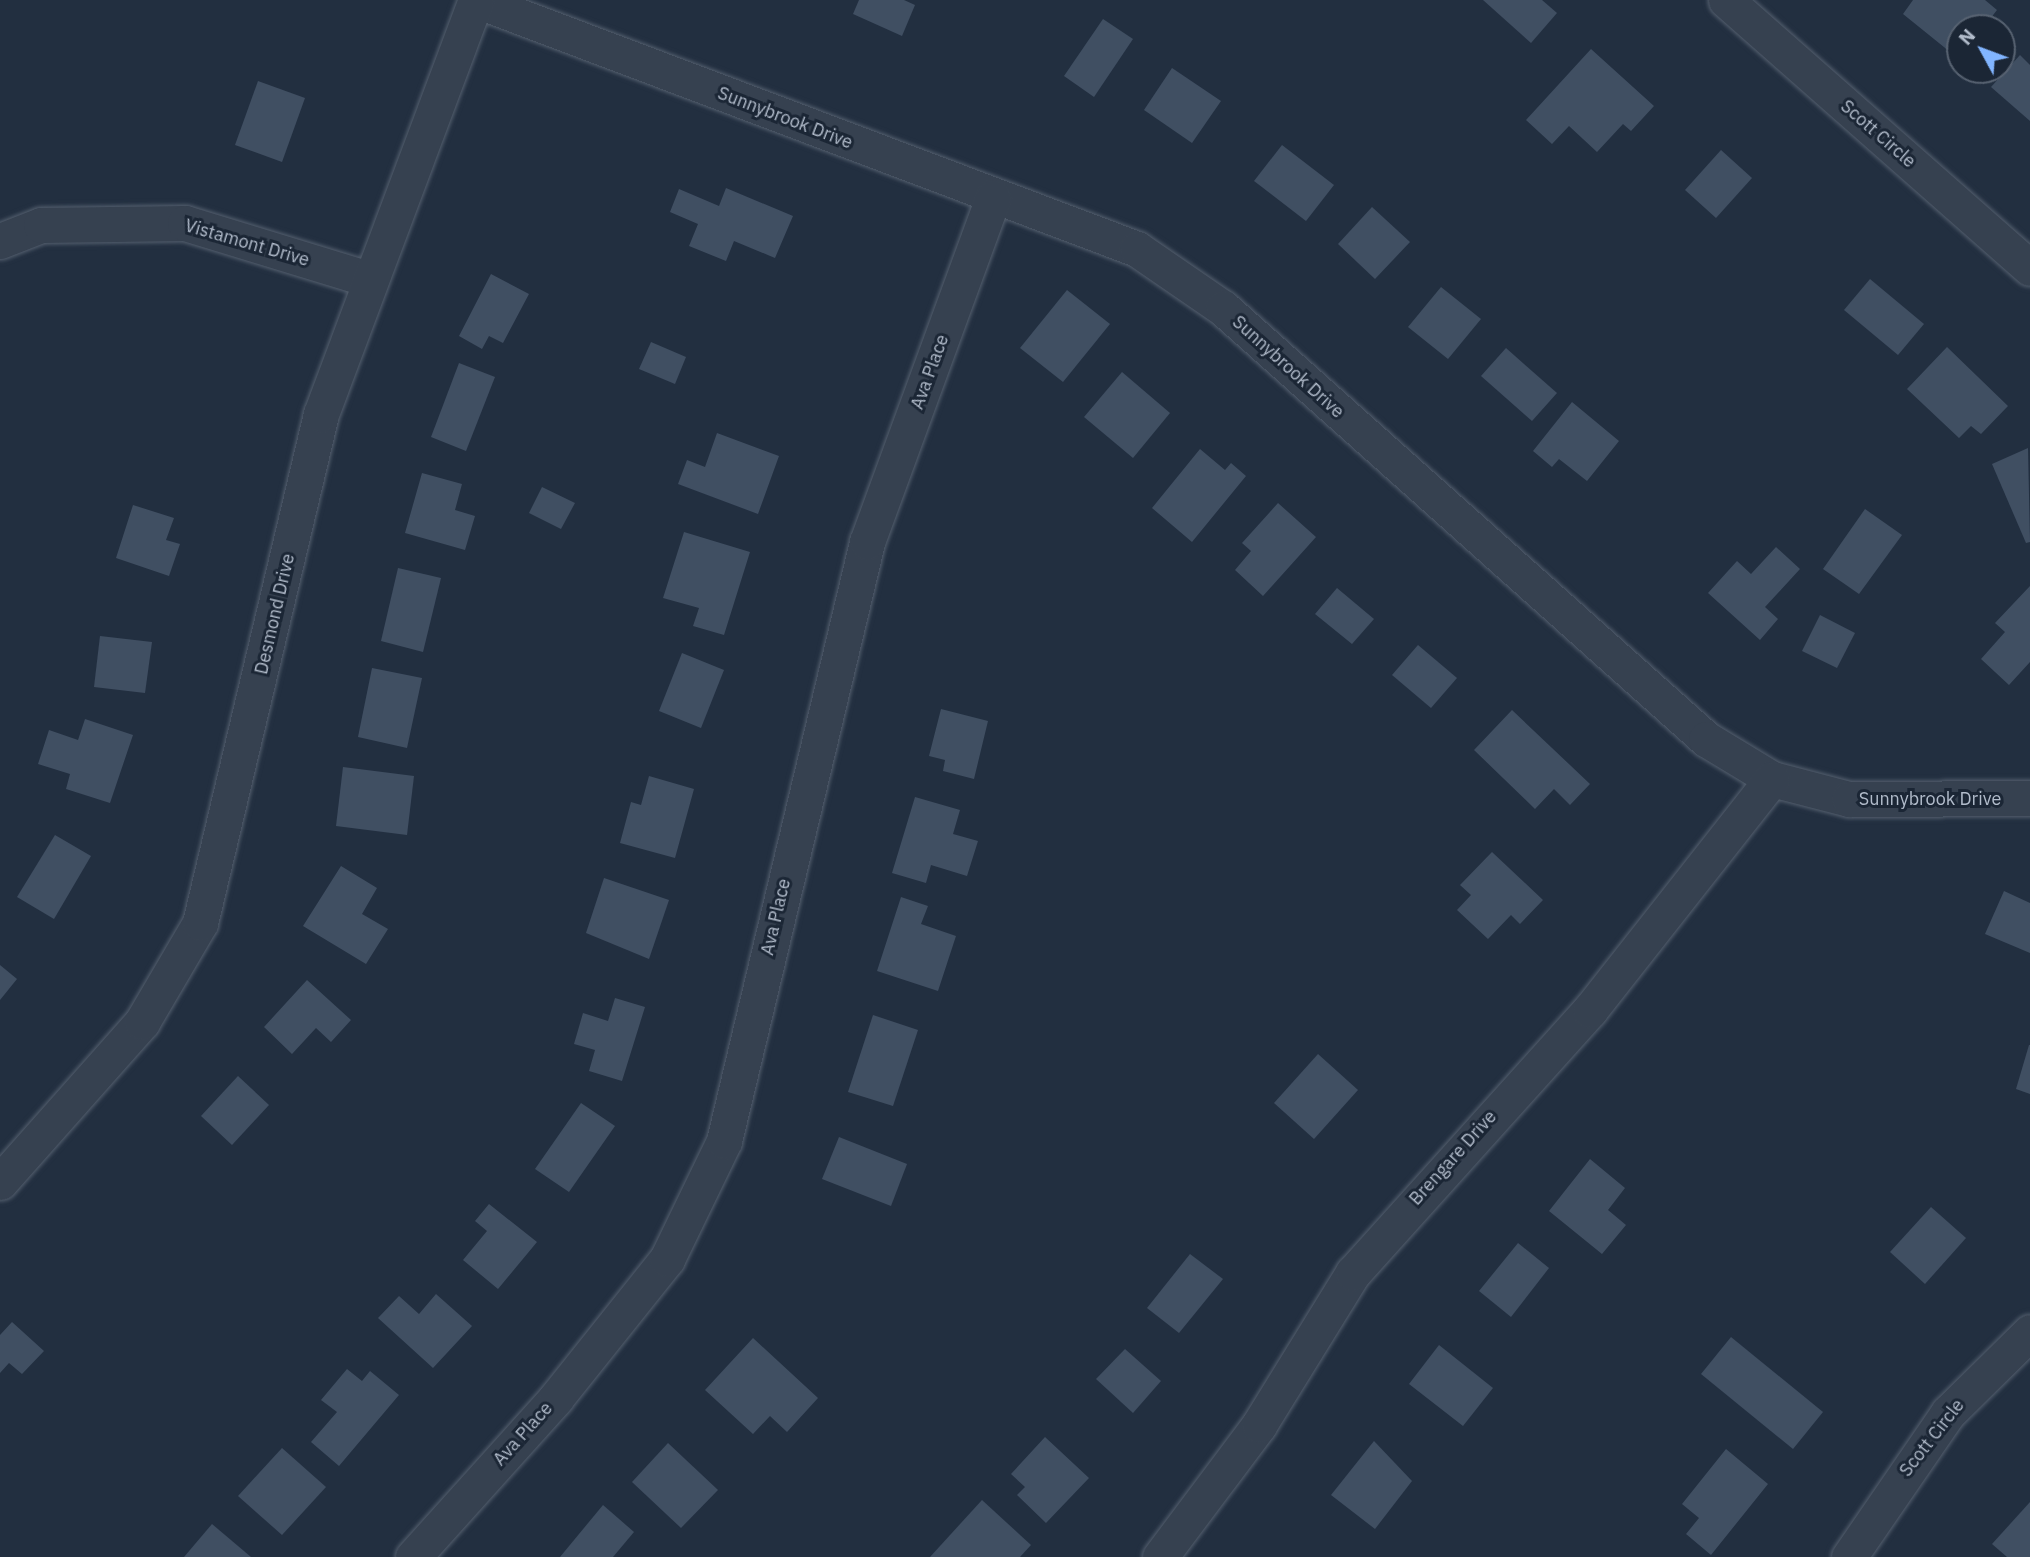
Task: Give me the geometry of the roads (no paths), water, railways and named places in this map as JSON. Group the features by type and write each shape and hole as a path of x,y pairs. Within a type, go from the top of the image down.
{"street":[{"name":"Sunnybrook Drive","path":"476,0 993,197 1137,249 1183,277 1706,739 1772,779 1849,799 2030,798"},
{"name":"Desmond Drive","path":"0,1182 142,1022 200,923 321,414 368,279 476,0"},
{"name":"Scott Circle","path":"1726,0 2030,268"},
{"name":"Ava Place","path":"413,1557 556,1398 667,1259 724,1141 867,542 993,197"},
{"name":"Vistamont Drive","path":"0,241 41,225 184,223 368,279"},
{"name":"Brengare Drive","path":"1160,1557 1259,1425 1353,1273 1590,1010 1772,779"},
{"name":"Scott Circle","path":"1849,1557 1948,1413 2030,1332"}]}
